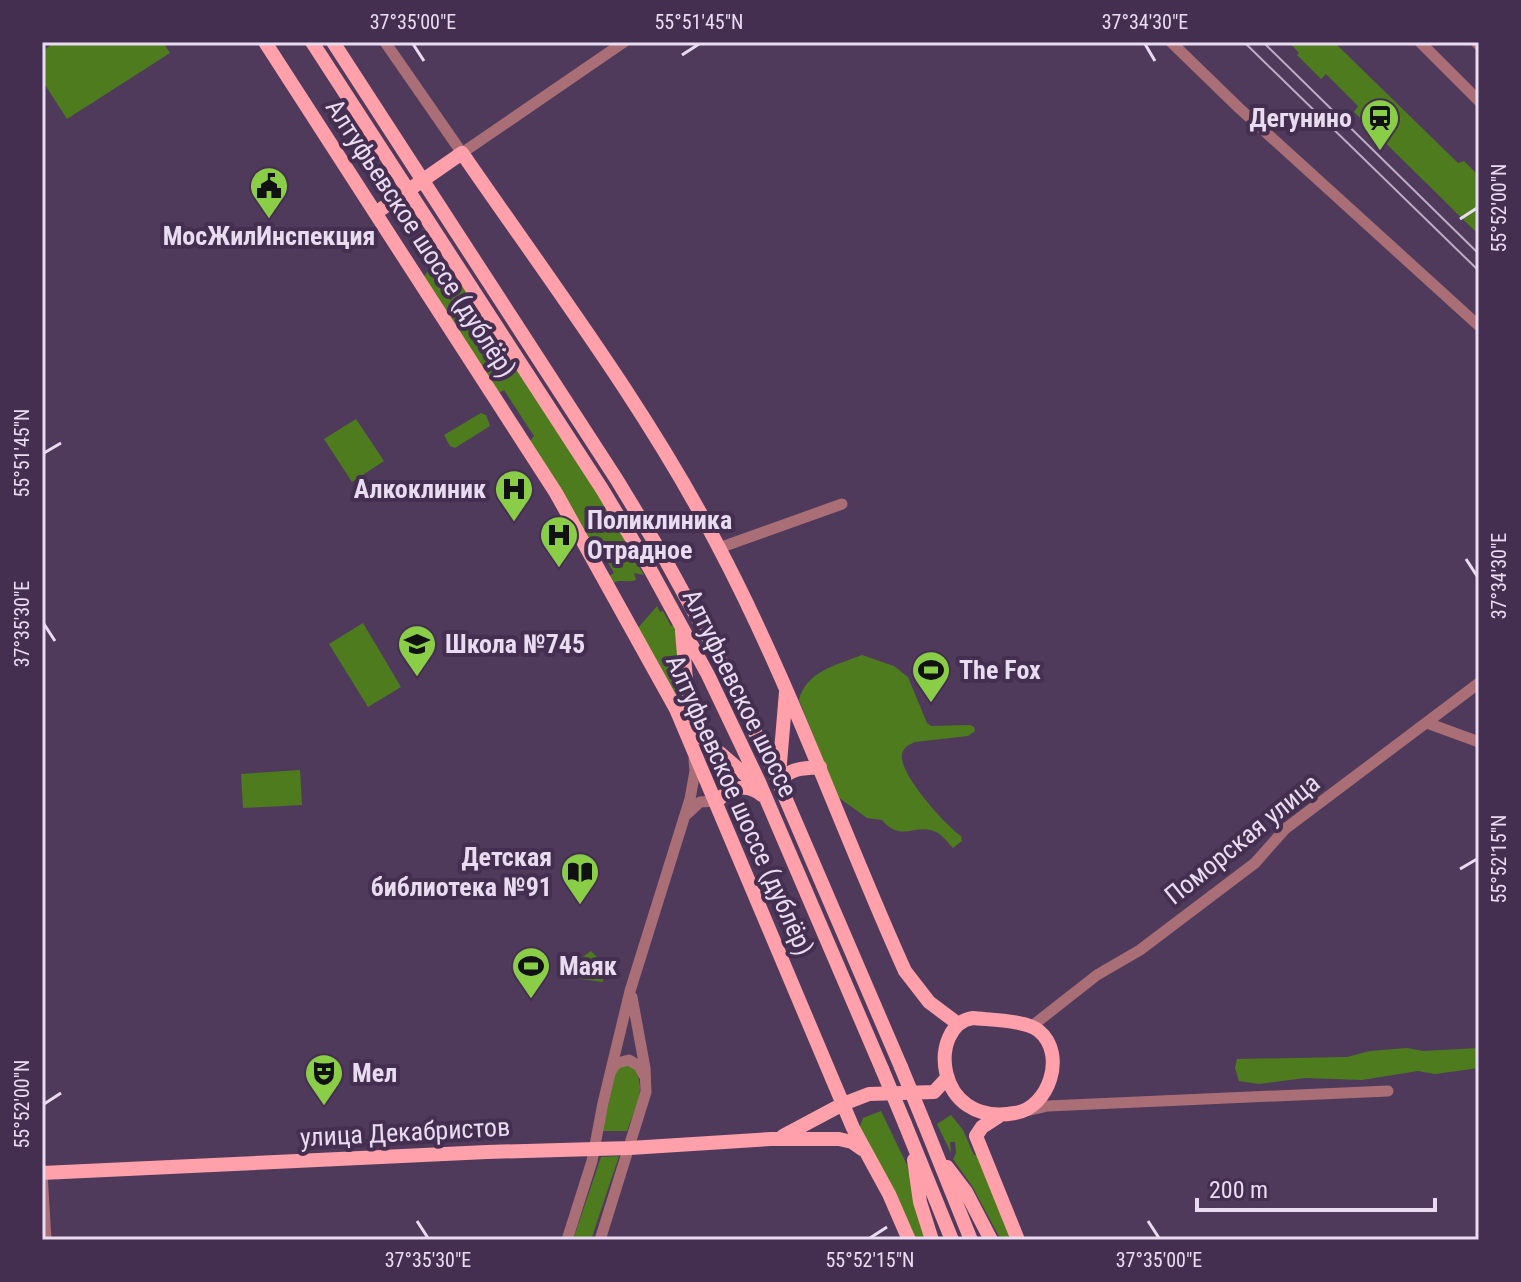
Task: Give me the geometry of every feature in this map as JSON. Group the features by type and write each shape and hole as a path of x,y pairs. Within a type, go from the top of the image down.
{"main road":[{"name":"Алтуфьевское шоссе (дублёр)","path":"265,42 556,493 680,716 853,1128 889,1194 909,1240"},
{"name":"Алтуфьевское шоссе","path":"312,42 613,507 682,627 766,798 952,1240"},
{"name":"Алтуфьевское шоссе","path":"333,42 652,536 724,667 779,783 901,1067 971,1240"},
{"path":"377,212 462,153 670,460 719,548 787,688 905,971 929,1002 957,1023"},
{"path":"682,627 694,750"},
{"path":"779,783 787,688"},
{"path":"680,716 690,729 748,776 766,798"},
{"path":"779,783 790,771 820,767"},
{"path":"717,801 733,789 744,787 766,798"},
{"path":"999,1116 972,1108 957,1097 946,1079 945,1057 957,1023 973,1018 1032,1026 1048,1042 1053,1057 1053,1073 1042,1104 999,1116 982,1127 976,1136 1018,1240"},
{"name":"улица Декабристов","path":"771,1139 792,1133 843,1104 869,1094 934,1092 946,1079"},
{"path":"853,1128 858,1111 869,1094"},
{"path":"926,1129 946,1166 966,1192 991,1240"},
{"path":"908,1130 920,1202 932,1240"},
{"name":"улица Декабристов","path":"42,1173 630,1148 771,1139 845,1140 856,1144 867,1155"}],"street":[{"path":"385,42 462,153 624,42"},
{"path":"1171,42 1239,108 1479,326"},
{"path":"1420,42 1479,101"},
{"path":"719,548 842,504"},
{"name":"Поморская улица","path":"1032,1026 1097,975 1140,950 1255,863 1285,829 1479,683"},
{"path":"1427,723 1479,742"},
{"path":"567,1240 594,1148 630,991 684,819 695,771 694,750"},
{"path":"684,819 696,804 717,801"},
{"path":"600,1240 630,1148 646,1082 630,991"},
{"path":"609,1074 617,1063 629,1060 639,1066 646,1082"},
{"path":"1042,1104 1388,1091"},
{"path":"42,1173 46,1240"}],"green space":[{"path":"56,42 163,42 170,53 67,119 42,80 42,51"},
{"path":"1289,42 1334,42 1458,163 1464,161 1479,176 1479,235 1354,112 1358,106 1326,74 1321,79 1297,55 1299,53"},
{"path":"439,258 457,284 462,281 637,554 633,557 644,575 634,573 636,580 613,583 609,576 614,573 595,540 590,542 530,441 534,436 504,390 499,393 424,276"},
{"path":"481,413 486,415 490,426 455,448 450,446 444,435"},
{"path":"356,419 384,461 352,482 324,439"},
{"path":"657,606 671,626 675,624 681,703 638,628"},
{"path":"363,623 401,687 368,707 329,644"},
{"path":"862,655 894,666 908,677 931,726 974,727 975,731 968,736 915,742 903,750 902,755 903,764 915,786 961,836 962,841 953,848 938,833 923,829 897,830 882,820 867,818 838,797 799,700 808,682 815,676"},
{"path":"300,770 302,805 243,808 241,774"},
{"path":"591,951 604,964 603,982 573,978 577,961"},
{"path":"1407,1048 1423,1051 1479,1048 1479,1068 1435,1074 1418,1071 1362,1080 1305,1078 1259,1084 1239,1081 1235,1068 1237,1059 1347,1057 1370,1051"},
{"path":"631,1064 640,1089 627,1131 602,1131 617,1066"},
{"path":"881,1111 907,1165 925,1240 914,1240 859,1128 863,1118"},
{"path":"951,1115 963,1130 974,1155 978,1155 1013,1240 1001,1240 972,1186 953,1159 955,1142 950,1142 951,1153 937,1124"},
{"path":"619,1156 591,1240 573,1240 601,1157"}],"railway":[{"path":"1244,42 1479,271"},
{"path":"1263,42 1479,254"}],"place":[{"name":"Дегунино","path":"1380,152"},
{"name":"МосЖилИнспекция","path":"269,220"},
{"name":"Алкоклиник","path":"514,523"},
{"name":"Поликлиника Отрадное","path":"559,569"},
{"name":"Школа №745","path":"417,678"},
{"name":"The Fox","path":"931,704"},
{"name":"Детская библиотека №91","path":"580,906"},
{"name":"Маяк","path":"531,1000"},
{"name":"Мел","path":"324,1107"}]}
